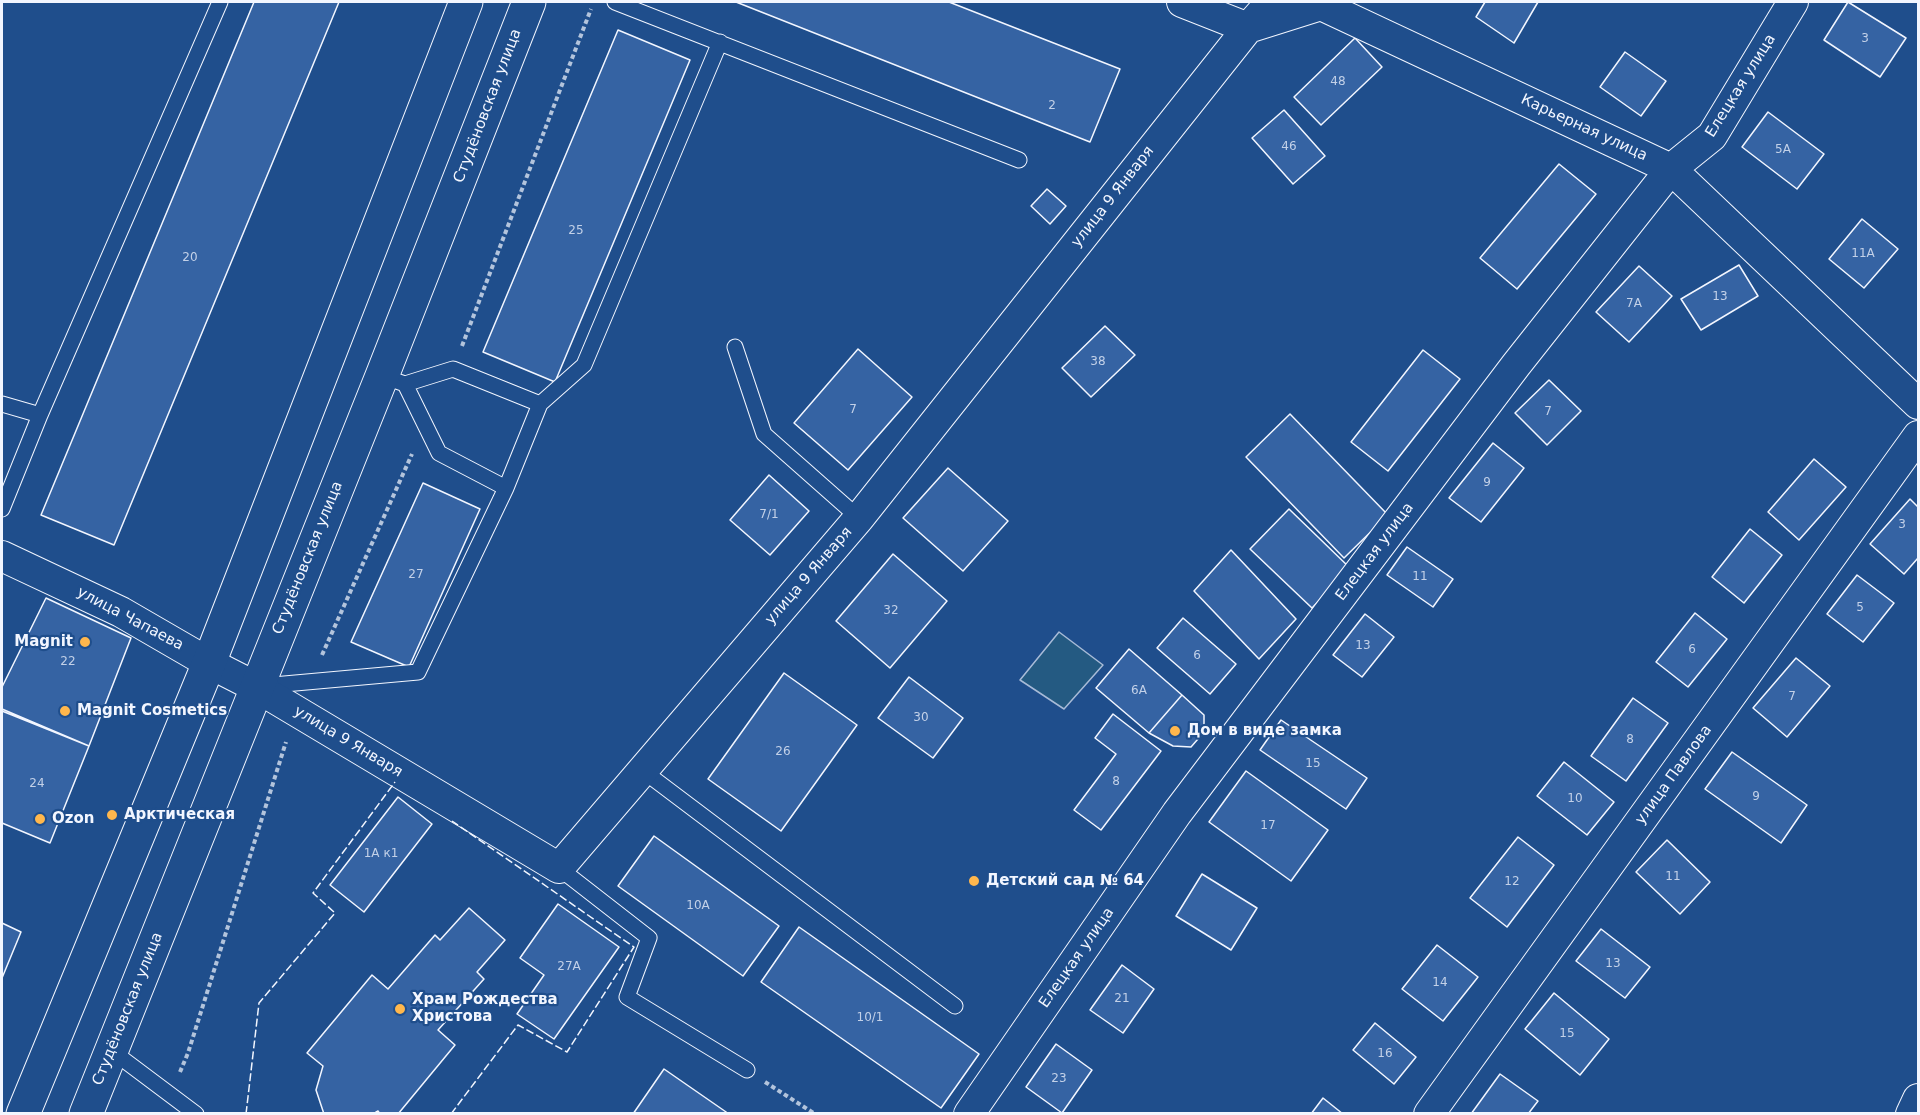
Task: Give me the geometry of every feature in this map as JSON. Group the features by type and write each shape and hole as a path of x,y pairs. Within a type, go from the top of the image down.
{"main road":[{"path":"23,1113 209,663 465,2"},
{"name":"Студёновская улица","path":"86,1113 256,687 394,380 530,2"}],"street":[{"path":"1182,2 1248,28"},
{"name":"улица 9 Января","path":"256,687 558,868 859,518 1271,2"},
{"name":"Елецкая улица","path":"973,1112 1177,813 1516,365 1671,169 1712,136 1793,2"},
{"name":"Карьерная улица","path":"1248,28 1321,5 1671,169 1918,404"},
{"name":"улица Павлова","path":"1429,1113 1918,436"},
{"name":"улица Чапаева","path":"2,556 121,612 209,663 256,687"},
{"path":"1911,1113 1918,1099"}],"lane":[{"path":"2,509 40,415 220,2"},
{"path":"615,2 1019,160"},
{"path":"256,687 418,672 506,488 540,404 584,365 720,42"},
{"path":"735,347 765,434 859,518"},
{"path":"506,488 439,453 394,380 453,369 540,404"},
{"path":"2,404 40,415"},
{"path":"642,771 955,1006"},
{"path":"558,868 649,938 627,997 747,1070"},
{"path":"112,1051 196,1113"}],"path":[{"path":"453,369 594,2"},
{"path":"747,1070 815,1113"}],"shaded area":[{"path":"1059,632 1103,665 1064,709 1020,680"}],"building":[{"path":"254,2 339,2 114,545 41,515"},
{"path":"736,2 949,2 1120,69 1090,142"},
{"path":"1485,2 1538,2 1514,43 1476,17"},
{"path":"1848,2 1906,38 1880,77 1824,40"},
{"path":"618,30 690,60 555,382 483,352"},
{"path":"1355,38 1382,67 1321,125 1294,97"},
{"path":"1625,52 1666,81 1641,116 1600,87"},
{"path":"1284,110 1325,156 1293,184 1252,138"},
{"path":"1768,112 1824,154 1797,189 1742,147"},
{"path":"1559,164 1596,194 1517,289 1480,258"},
{"path":"1047,189 1066,206 1050,224 1031,206"},
{"path":"1862,219 1898,249 1864,288 1829,259"},
{"path":"1739,265 1758,296 1701,330 1681,299"},
{"path":"1639,266 1672,296 1629,342 1596,312"},
{"path":"1105,326 1135,355 1091,397 1062,368"},
{"path":"858,349 912,397 848,470 794,423"},
{"path":"1423,350 1460,379 1388,471 1351,442"},
{"path":"1549,380 1581,411 1547,445 1515,413"},
{"path":"1290,414 1388,515 1344,558 1246,457"},
{"path":"1493,443 1524,468 1481,522 1449,498"},
{"path":"1814,459 1846,487 1799,540 1768,512"},
{"path":"948,468 1008,521 963,571 903,518"},
{"path":"769,475 809,511 770,555 730,520"},
{"path":"423,483 480,509 409,667 351,642"},
{"path":"1910,499 1918,507 1918,558 1904,574 1870,544"},
{"path":"1289,509 1350,568 1312,608 1250,549"},
{"path":"1750,529 1782,555 1744,603 1712,577"},
{"path":"1407,547 1453,579 1433,607 1387,575"},
{"path":"1231,550 1296,619 1259,659 1194,591"},
{"path":"893,554 947,601 890,668 836,621"},
{"path":"1857,575 1894,603 1863,642 1827,614"},
{"path":"46,598 131,638 89,746 2,709 2,687"},
{"path":"1695,613 1727,639 1688,687 1656,662"},
{"path":"1365,614 1394,637 1362,677 1333,655"},
{"path":"1183,618 1236,664 1210,694 1157,648"},
{"path":"1129,649 1182,695 1149,733 1096,688"},
{"path":"1796,658 1830,686 1787,737 1753,708"},
{"path":"784,673 857,725 781,831 708,779"},
{"path":"909,677 963,718 933,758 878,718"},
{"path":"1182,695 1204,715 1204,732 1191,747 1173,746 1149,733"},
{"path":"1633,698 1668,723 1626,781 1591,756"},
{"path":"2,711 89,746 50,843 2,823"},
{"path":"1113,714 1161,751 1101,830 1074,810 1116,754 1095,738"},
{"path":"1281,720 1367,778 1346,809 1260,750"},
{"path":"1732,752 1807,805 1781,843 1705,789"},
{"path":"1564,762 1614,802 1587,835 1537,796"},
{"path":"1246,771 1328,830 1291,881 1209,822"},
{"path":"398,797 432,824 364,912 330,885"},
{"path":"654,836 779,926 743,976 618,886"},
{"path":"1518,837 1554,865 1507,927 1470,898"},
{"path":"1667,840 1710,882 1680,914 1636,872"},
{"path":"1202,874 1257,908 1231,950 1176,916"},
{"path":"558,904 619,947 554,1039 517,1014 544,975 520,958"},
{"name":"Храм Рождества Христова","path":"469,908 505,940 477,972 484,979 438,1030 455,1045 398,1114 380,1114 378,1111 373,1114 324,1114 316,1090 323,1066 307,1053 372,975 388,989 435,935 440,940"},
{"path":"2,923 21,932 2,978"},
{"path":"799,927 979,1054 941,1108 761,982"},
{"path":"1601,929 1650,967 1625,998 1576,961"},
{"path":"1437,945 1478,977 1443,1021 1402,989"},
{"path":"1122,965 1154,989 1123,1033 1090,1010"},
{"path":"1554,993 1609,1039 1580,1075 1525,1029"},
{"path":"1375,1023 1416,1057 1394,1084 1353,1050"},
{"path":"1056,1044 1092,1070 1062,1113 1026,1087"},
{"path":"664,1069 729,1114 633,1114"},
{"path":"1500,1074 1538,1101 1528,1114 1471,1114"},
{"path":"1323,1098 1343,1114 1311,1114"}],"fence":[{"path":"246,1114 259,1003 335,913 313,893 395,782"},
{"path":"451,1114 518,1025 567,1052 634,947 452,821"}],"place":[{"name":"Magnit","path":"85,642"},
{"name":"Magnit Cosmetics","path":"65,711"},
{"name":"Дом в виде замка","path":"1175,731"},
{"name":"Арктическая","path":"112,815"},
{"name":"Ozon","path":"40,819"},
{"name":"Детский сад № 64","path":"974,881"},
{"name":"Храм Рождества Христова","path":"400,1009"}]}
